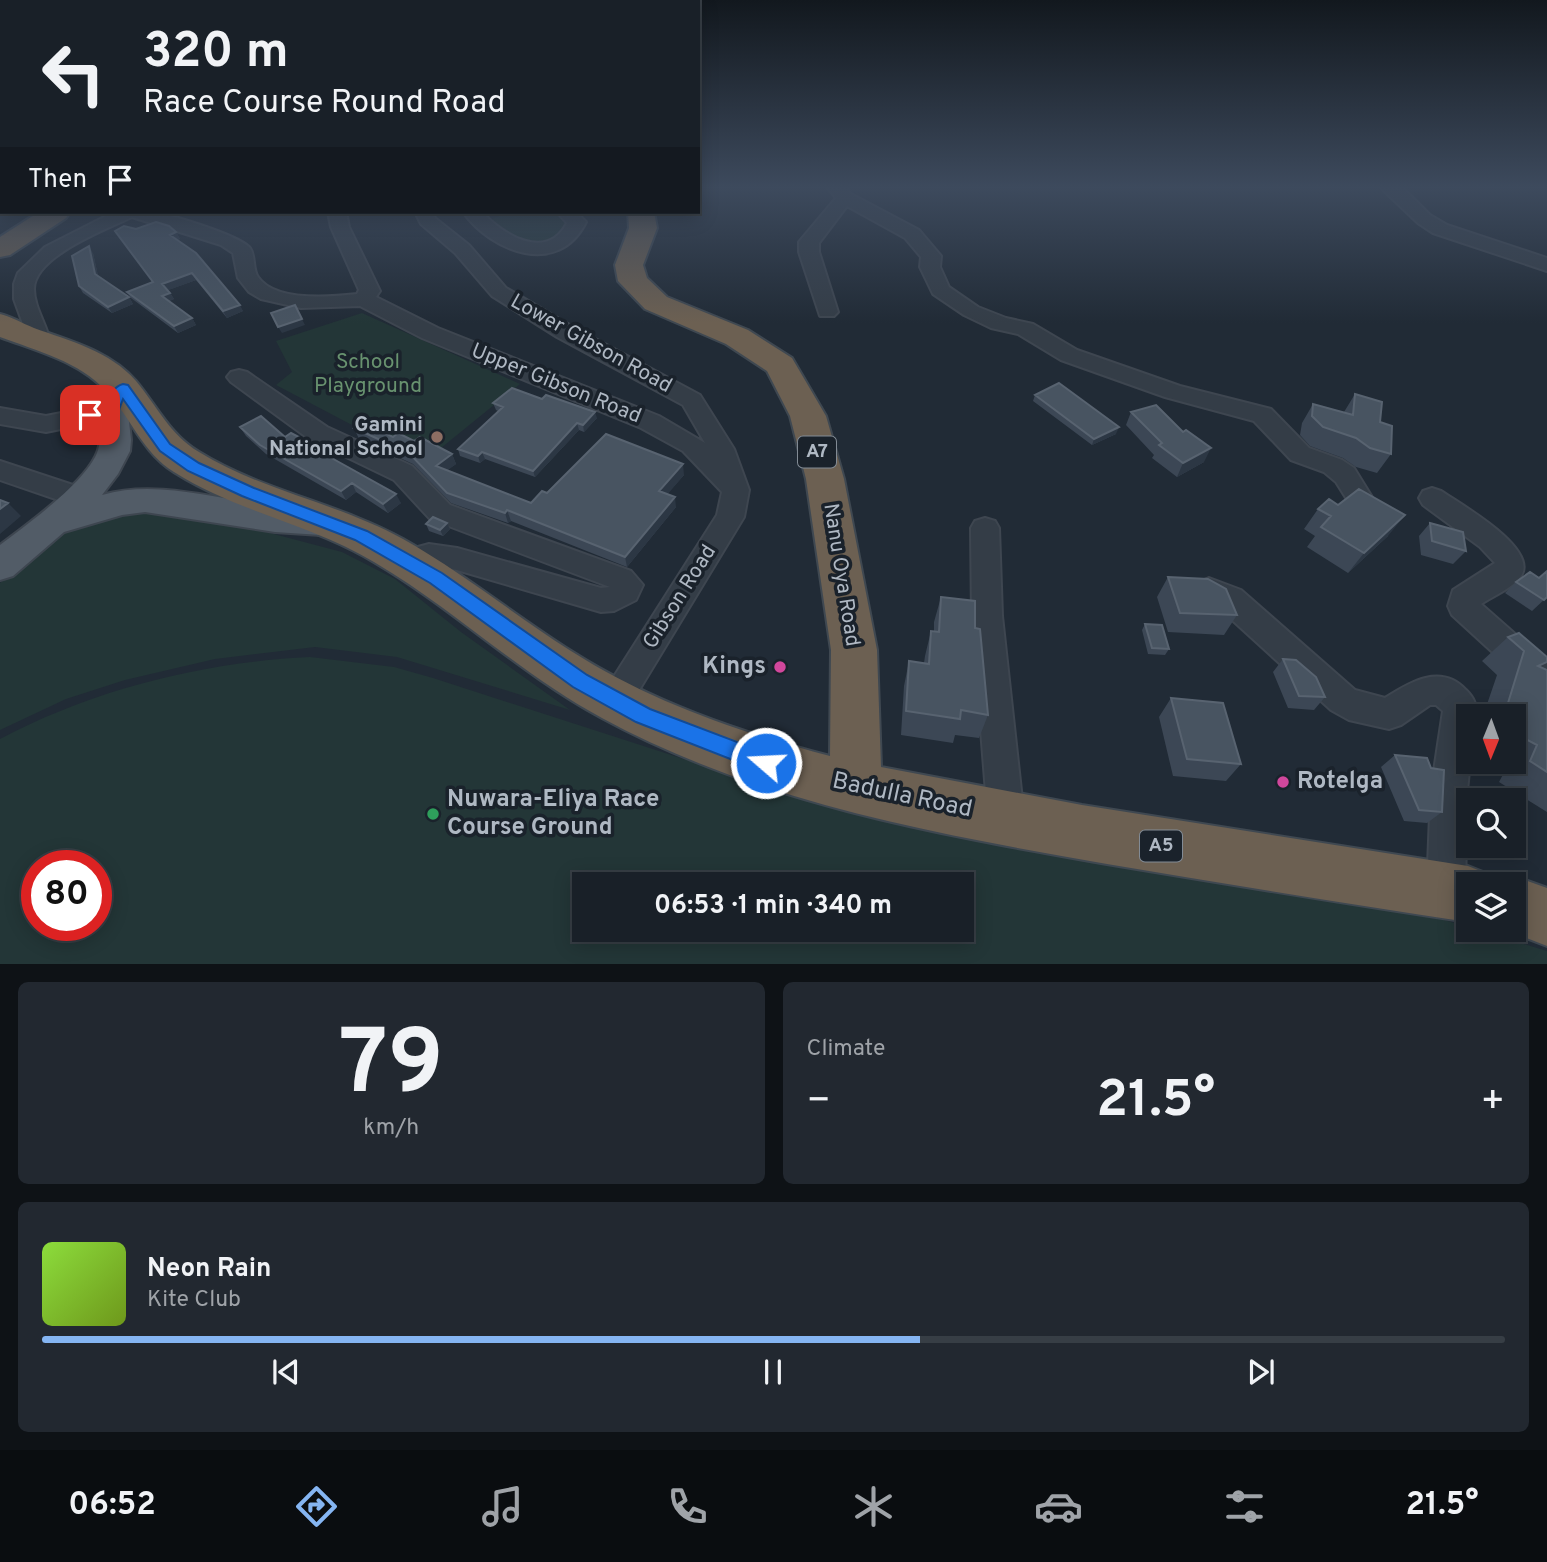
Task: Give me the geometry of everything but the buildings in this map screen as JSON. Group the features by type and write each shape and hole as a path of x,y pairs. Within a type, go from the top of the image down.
{"highway":[{"path":"0,248 24,233"},
{"name":"Nanu Oya Road","path":"641,233 629,265 633,281 656,303 737,337 780,365 808,416 825,479 854,650 856,787"},
{"name":"Badulla Road","path":"0,323 95,362 117,400 180,459 231,485 361,536 436,578 552,664 615,701 726,749 810,776 856,787 1095,836 1456,892"},
{"path":"1526,910 1547,918"}],"main road":[{"path":"0,566 52,523 102,471 115,449 117,400"},
{"path":"52,523 122,502 145,500 275,519 327,522"}],"street":[{"path":"39,341 36,325 25,300 24,284 27,274 42,259 87,233"},
{"path":"202,233 228,241 242,251 248,278 256,287 278,298 307,304 363,299 370,291 343,233"},
{"name":"Lower Gibson Road","path":"443,233 462,249 499,292 565,332 692,400 721,449 736,490"},
{"path":"491,233 514,246 540,247 556,245 567,239 571,233"},
{"path":"815,233 809,242 809,253 827,312"},
{"path":"910,233 931,256 930,267 940,290 971,311 1041,336 1069,355 1173,392 1262,415 1300,454 1333,466 1345,475 1362,502"},
{"path":"1452,233 1547,265"},
{"name":"Upper Gibson Road","path":"363,299 430,333 650,422 692,445 736,490"},
{"path":"239,377 317,433 403,473 440,512 621,579 628,584 626,593 614,599 601,600 457,559 429,555 406,561"},
{"path":"0,416 46,424 117,400"},
{"path":"0,470 79,497"},
{"name":"Gibson Road","path":"615,701 730,517 736,490"},
{"path":"1432,498 1490,538 1509,560 1509,571 1464,599 1463,606 1547,682"},
{"path":"985,528 987,616 1006,818"},
{"path":"1209,590 1230,599 1343,700 1361,709 1389,714 1430,689 1438,688 1452,696 1460,707 1449,791 1456,879"}],"green space":[{"path":"508,233 564,233 557,241 526,243"},
{"name":"School Playground","path":"362,313 520,384 441,448 393,440 350,424 276,385 292,372 276,341"},
{"path":"149,508 228,522 342,552 395,579 461,632 570,710 397,657 315,647 215,659 125,680 66,699 0,730 0,583 68,529"},
{"name":"Nuwara-Eliya Race Course Ground","path":"310,657 394,667 727,773 1428,915 1456,923 1456,942 1517,942 1547,951 1547,964 0,964 0,739 36,721 111,692 230,665"}],"place":[{"name":"Gamini National School","path":"437,437"},
{"name":"Kings","path":"780,667"},
{"name":"Rotelga","path":"1283,782"},
{"name":"Nuwara-Eliya Race Course Ground","path":"433,814"}],"route":[{"path":"90,415 111,411 116,396 123,388 146,424 165,447 180,459 231,485 361,536 436,578 552,664 580,681 643,715 766,763"}]}
